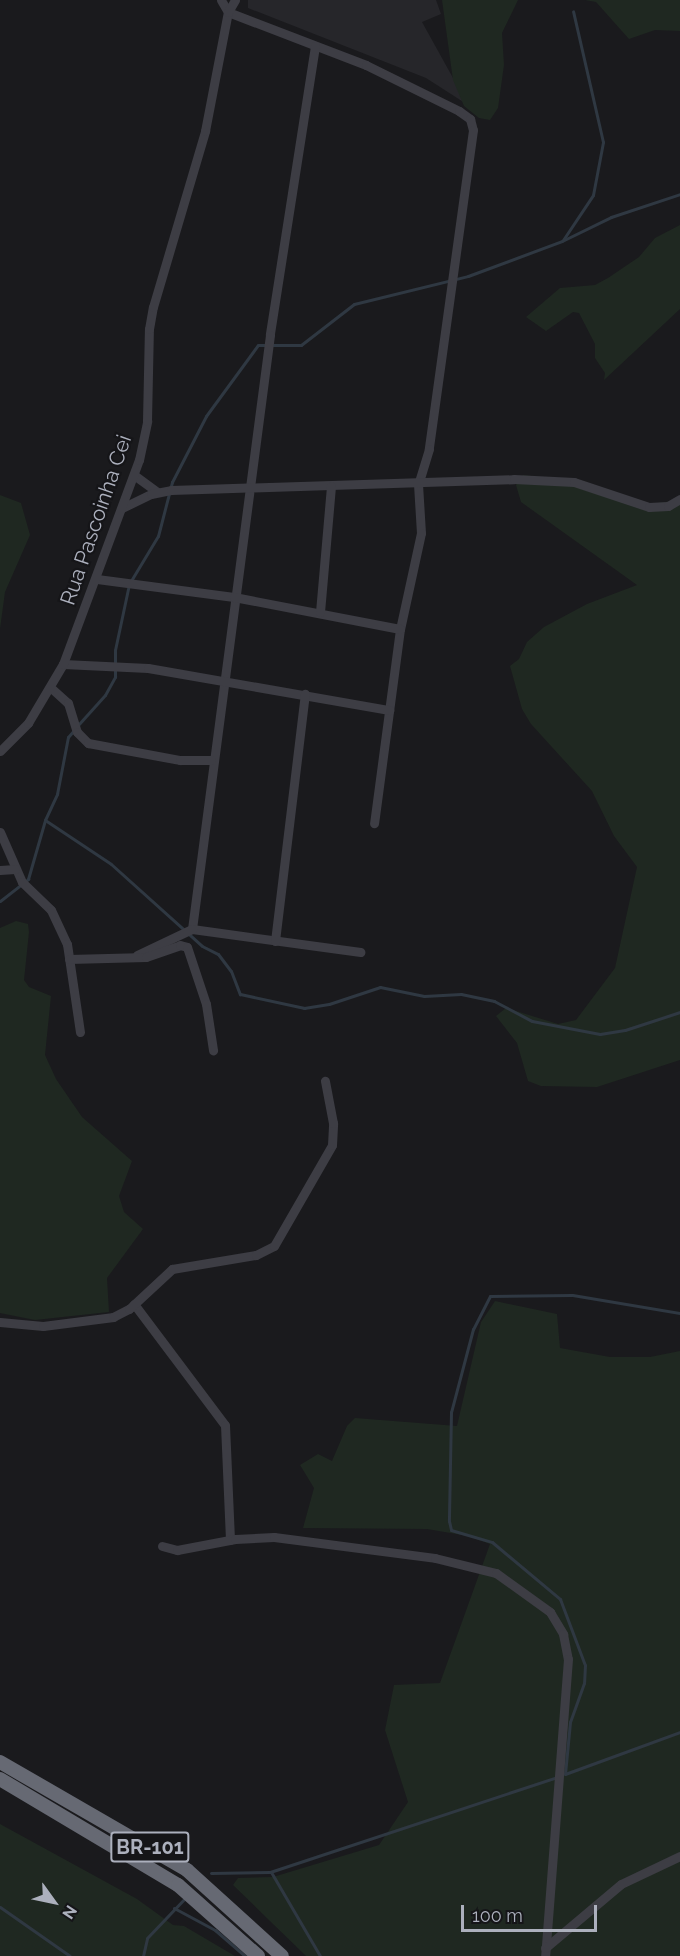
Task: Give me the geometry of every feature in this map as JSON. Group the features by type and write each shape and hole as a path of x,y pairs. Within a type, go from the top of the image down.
{"highway":[{"name":"BR-101","path":"0,1762 187,1870 282,1956"},
{"name":"BR-101","path":"0,1779 178,1885 258,1956"}],"street":[{"path":"221,0 228,12 315,46 459,111 470,119 473,130 429,449 418,484 422,521 400,629 374,823"},
{"name":"Rua Pascoinha Cei","path":"0,751 28,723 63,664 97,579 134,475 147,421 148,329 205,131 228,12 235,0"},
{"path":"192,929 211,760 248,489 315,46"},
{"path":"134,475 157,492"},
{"path":"122,508 157,492 539,479 574,483 649,507 668,506 680,499"},
{"path":"320,612 331,486"},
{"path":"97,579 234,597 400,629"},
{"path":"63,664 126,666 223,679 389,710"},
{"path":"50,687 68,703 77,732 87,743 180,760 211,760"},
{"path":"274,941 305,694"},
{"path":"0,832 15,869 51,910 69,959 80,1032"},
{"path":"0,870 15,869"},
{"path":"133,958 192,929 360,952"},
{"path":"69,959 156,956 180,945 187,947 206,1004 213,1050"},
{"path":"0,1322 70,1325 112,1317 134,1304 172,1269 256,1255 274,1246 332,1145 325,1081"},
{"path":"134,1304 225,1425 230,1540"},
{"path":"162,1546 177,1550 230,1540 274,1537 336,1543 467,1564 506,1578 542,1604 557,1620 568,1659 545,1952"},
{"path":"545,1952 621,1884 680,1856"}],"shaded area":[{"path":"248,0 436,0 441,14 422,22 468,105 426,78 248,8"},
{"path":"442,0 518,0 502,33 504,65 498,108 490,120 479,118 464,106 453,80"},
{"path":"585,0 680,0 680,31 655,30 629,39 596,2"},
{"path":"680,225 680,309 604,380 605,373 595,358 595,344 579,313 573,312 546,331 526,317 560,288 595,285 608,278 639,257 655,238"},
{"path":"523,475 577,481 650,504 680,500 680,1060 597,1087 541,1086 528,1081 517,1043 496,1016 506,1008 558,1024 576,1020 615,968 637,867 614,836 592,791 531,724 522,709 510,666 519,659 527,642 544,627 587,604 637,585 521,502 516,485"},
{"path":"0,495 21,503 30,535 5,592 0,629"},
{"path":"16,921 28,924 24,980 29,987 51,996 45,1055 56,1079 82,1117 132,1161 119,1196 124,1212 143,1229 107,1278 109,1312 35,1320 0,1313 0,928"},
{"path":"495,1301 557,1314 560,1348 610,1357 650,1357 680,1351 680,1956 306,1956 233,1885 238,1878 273,1877 379,1845 408,1802 385,1730 394,1685 440,1683 490,1544 468,1536 427,1529 303,1528 314,1488 300,1465 318,1454 332,1461 347,1426 355,1418 457,1426 481,1322"},
{"path":"0,1824 137,1899 173,1925 184,1926 235,1956 0,1956"}],"waterway":[{"path":"563,240 593,195 603,142 573,11"},
{"path":"78,725 105,695 115,677 115,650 129,584 158,536 172,482 206,416 258,345 301,345 354,304 468,276 562,241 611,217 680,194"},
{"path":"0,901 28,879 45,820 57,794 68,737 74,730"},
{"path":"45,820 111,864 202,946 218,954 231,971 240,994 304,1008 329,1004 380,987 424,996 461,994 494,1001 532,1021 600,1034 625,1030 680,1012"},
{"path":"680,1313 572,1295 490,1296 473,1329 451,1412 449,1521 451,1530 492,1542 560,1599 585,1665 584,1683 570,1722 565,1774 680,1732"},
{"path":"211,1873 270,1872 554,1778"},
{"path":"271,1872 320,1956"},
{"path":"143,1956 147,1938 186,1897"},
{"path":"0,1907 70,1956"},
{"path":"174,1908 215,1930 245,1956"}]}
